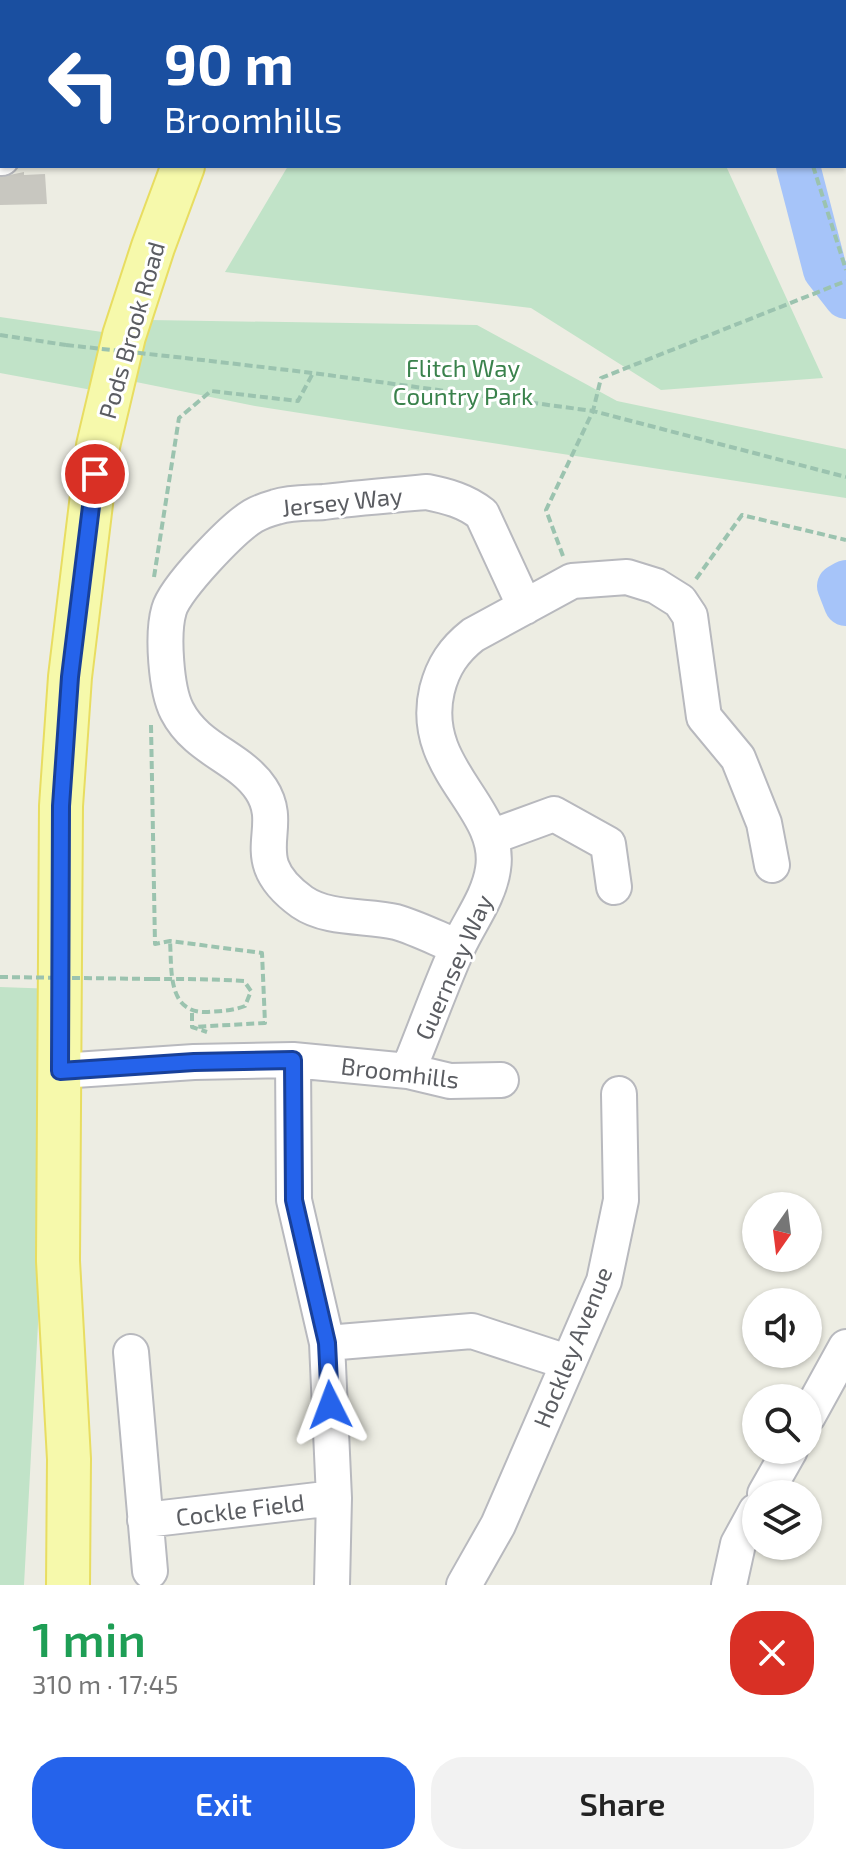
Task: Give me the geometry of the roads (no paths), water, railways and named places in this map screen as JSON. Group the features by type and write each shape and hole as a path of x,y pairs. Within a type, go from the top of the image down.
{"main road":[{"name":"Pods Brook Road","path":"68,1585 69,1459 58,1261 62,791 70,677 98,446 124,336 182,168"}],"street":[{"name":"Jersey Way","path":"458,947 398,923 319,910 305,904 281,884 269,860 268,807 262,789 194,736 177,712 168,689 166,644 169,610 178,591 229,535 253,516 279,506 427,492 448,496 482,514 525,607"},
{"name":"Guernsey Way","path":"408,1071 458,947 489,888 494,866 491,837 441,752 434,729 433,708 449,658 473,635 572,581 627,577 656,586 680,601 690,616 704,717 738,758 764,823 772,865"},
{"path":"491,837 554,814 608,844 614,887"},
{"name":"Broomhills","path":"60,1071 194,1062 293,1060 408,1071 450,1081 501,1080"},
{"path":"293,1060 294,1200 327,1343 334,1498 332,1585"},
{"name":"Hockley Avenue","path":"464,1585 498,1525 604,1281 621,1200 619,1094"},
{"path":"327,1343 472,1331 567,1362"},
{"path":"822,1391 846,1347"},
{"name":"Cockle Field","path":"131,1352 150,1571"},
{"name":"Cockle Field","path":"145,1520 334,1498"},
{"path":"729,1585 742,1537"}],"waterway":[{"path":"799,168 825,270 846,297"},
{"path":"846,582 839,586 846,604"}],"park label":[{"name":"Flitch Way Country Park","path":"463,381"}]}
